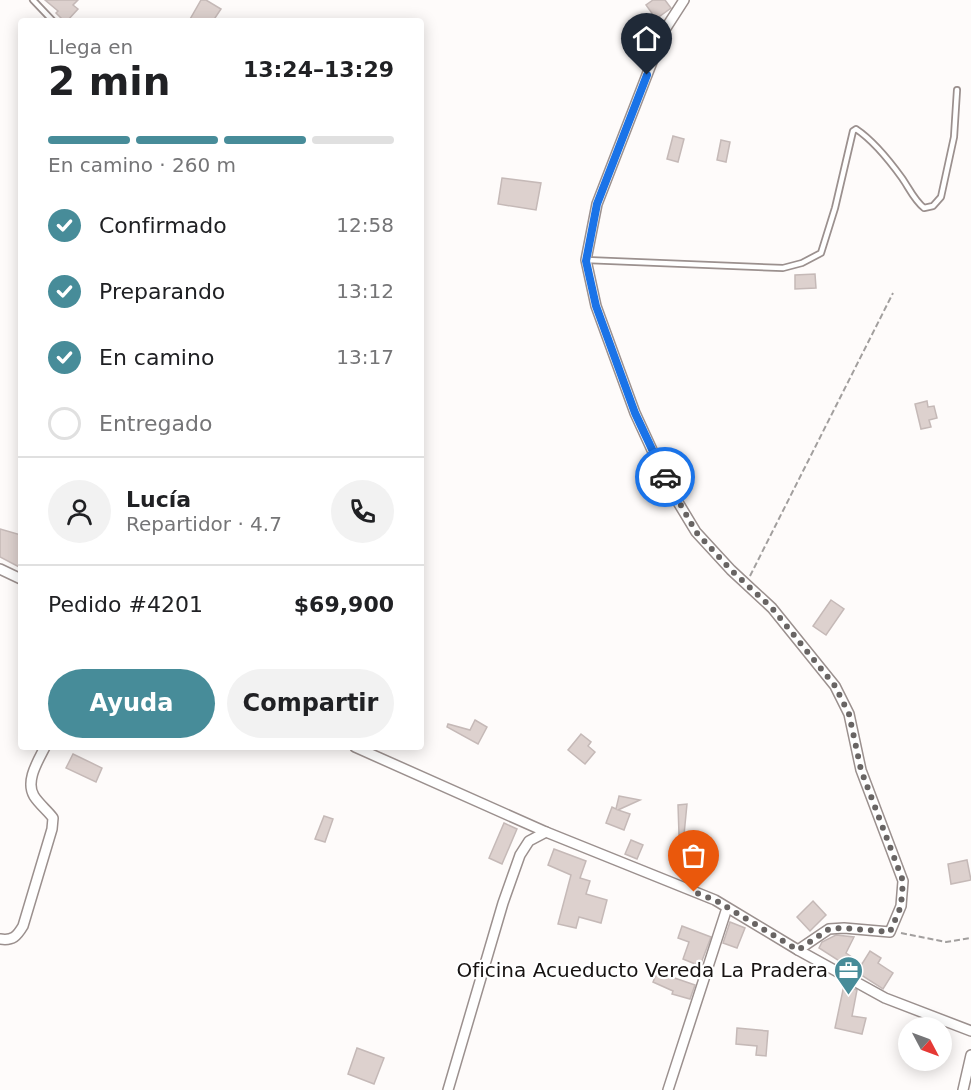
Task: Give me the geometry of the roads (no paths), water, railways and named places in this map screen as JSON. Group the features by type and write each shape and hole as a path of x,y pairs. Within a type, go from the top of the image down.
{"street":[{"path":"684,0 664,32 597,204 586,261 596,306 635,413 670,489 696,532 772,608 835,686 849,714 861,770 903,881 901,906 890,932 829,929 798,950"},
{"path":"0,569 18,578"},
{"path":"0,939 9,940 16,936 23,926 52,829 53,818 34,796 32,788 31,778 44,750"},
{"path":"362,750 546,832 715,900 798,950 885,998 971,1031"},
{"path":"448,1090 503,903 520,855 530,841 546,832"},
{"path":"668,1090 727,908"},
{"path":"963,1090 971,1055"}],"lane":[{"path":"33,0 49,18"},
{"path":"586,261 783,268 802,264 821,253 835,208 853,131 856,129 883,155 902,178 918,203 924,208 933,206 941,197 954,137 957,90"}],"place":[{"name":"Oficina Acueducto Vereda La Pradera","path":"849,996"}]}
